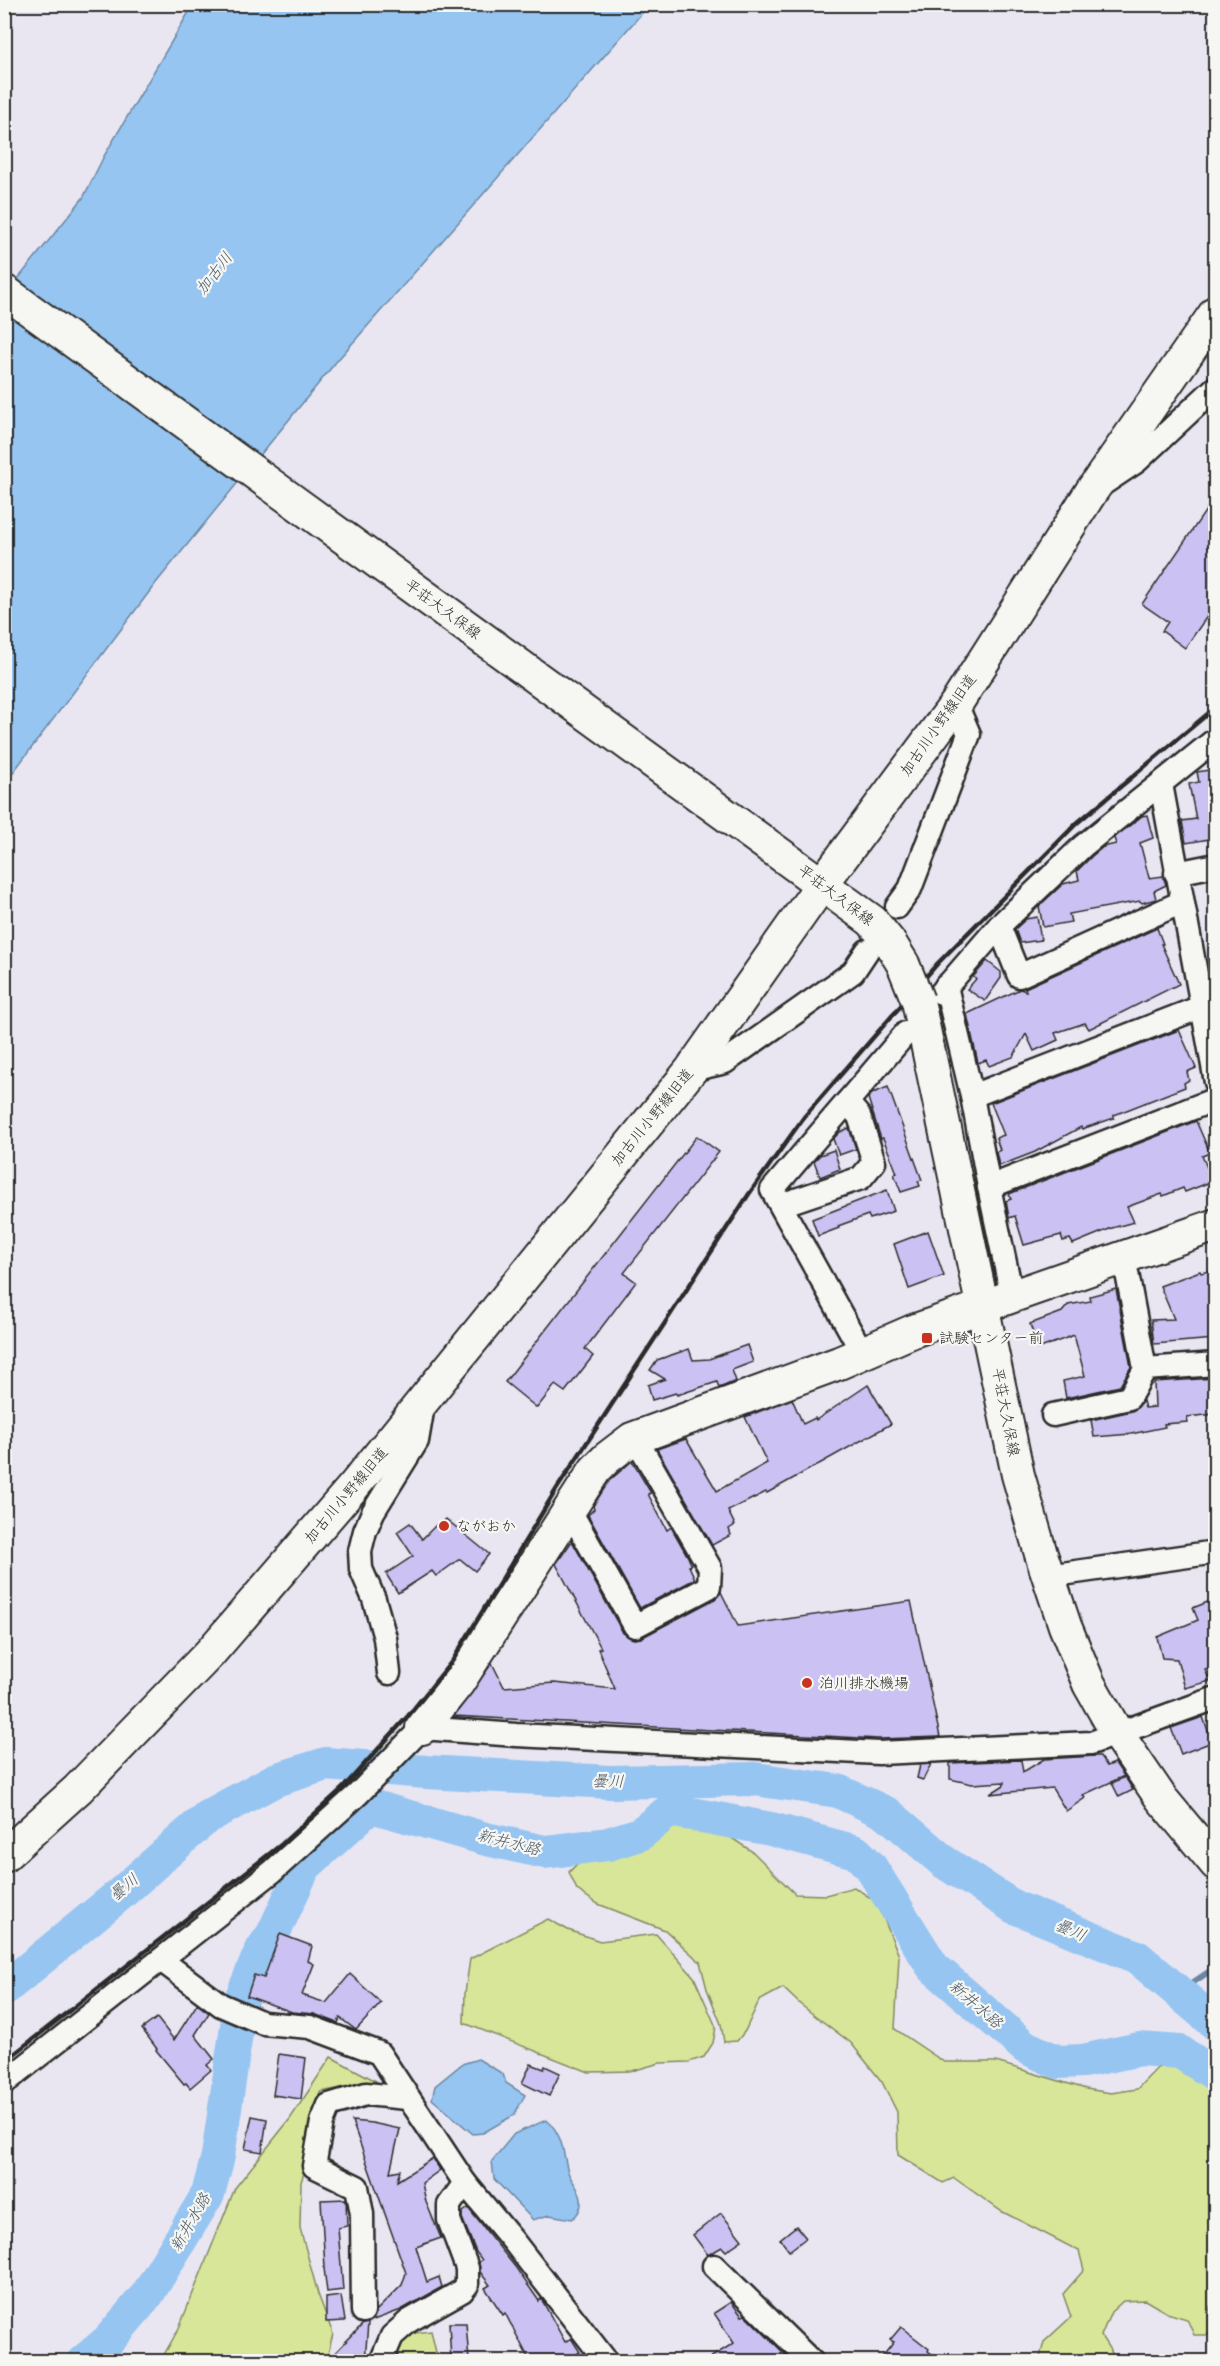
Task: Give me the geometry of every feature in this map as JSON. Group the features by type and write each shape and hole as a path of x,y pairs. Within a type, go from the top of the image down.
{"street":[{"name":"平荘大久保線","path":"4,291 872,921 903,964 935,993 998,1301 1018,1475 1048,1576 1065,1626 1089,1684 1118,1735 1161,1798 1215,1864"},
{"name":"加古川小野線旧道","path":"4,1856 78,1789 210,1653 354,1486 691,1070 814,878 956,704 1091,492 1215,312"},
{"path":"1091,492 1137,461 1215,387"},
{"path":"897,907 910,889 969,734 956,704"},
{"path":"998,1301 989,1188 972,1096 935,993 999,926 1083,846 1215,739"},
{"path":"1161,784 1215,1082"},
{"path":"1176,873 1215,865"},
{"path":"999,926 1019,976 1182,902"},
{"path":"691,1070 725,1062 853,972 867,951"},
{"path":"972,1096 1201,1007"},
{"path":"776,1197 847,1102 906,1034"},
{"path":"989,1188 1215,1099"},
{"path":"776,1197 861,1178 874,1162 859,1116 847,1102"},
{"path":"776,1197 862,1352"},
{"path":"4,2083 273,1871 358,1794 418,1732 470,1665 595,1470 617,1449 635,1437 839,1363 897,1337 1215,1225"},
{"path":"1065,1418 1130,1398 1146,1369 1124,1257"},
{"path":"1146,1369 1215,1364"},
{"path":"389,1672 385,1638 374,1599 361,1569 360,1551 364,1531 373,1512 417,1441 424,1398"},
{"path":"569,1509 635,1626 709,1587 710,1568 635,1437"},
{"path":"1048,1576 1215,1552"},
{"path":"418,1732 879,1753 1091,1743 1215,1698"},
{"path":"161,1960 221,2005 263,2023 310,2027 378,2053 465,2183 607,2361"},
{"path":"363,2311 362,2214 357,2187 314,2166 322,2122 329,2105 366,2094 407,2098"},
{"path":"381,2361 392,2336 409,2321 462,2291 467,2284 467,2268 449,2220 449,2205 465,2183"},
{"path":"714,2266 812,2361"}],"green space":[{"path":"687,1824 727,1835 753,1852 795,1894 826,1895 854,1887 877,1902 899,1956 895,2029 944,2062 996,2062 1086,2089 1111,2093 1137,2089 1157,2068 1174,2060 1214,2080 1216,2301 1212,2302 1209,2311 1211,2331 1206,2335 1194,2335 1187,2319 1167,2313 1145,2300 1123,2301 1111,2312 1101,2336 1117,2361 1039,2361 1044,2342 1071,2317 1063,2294 1084,2270 1079,2251 1001,2211 954,2178 943,2183 898,2155 897,2112 882,2082 851,2043 801,2005 783,1988 759,2001 745,2031 737,2041 724,2042 721,2024 707,1989 700,1962 665,1930 598,1904 577,1890 569,1872 583,1858 641,1845 658,1830"},
{"path":"548,1919 568,1930 600,1941 656,1934 694,1977 716,2027 713,2043 704,2057 689,2062 660,2063 632,2071 589,2072 464,2023 465,1993 470,1959"},
{"path":"331,2057 376,2081 321,2092 310,2153 301,2182 300,2228 318,2294 333,2334 326,2361 160,2362 179,2328 235,2188 290,2119"},
{"path":"431,2331 438,2361 387,2362 406,2334"}],"water":[{"name":"加古川","path":"193,5 649,5 336,362 156,583 5,783 5,295 83,198 104,156"},
{"path":"478,2059 503,2074 506,2083 525,2095 514,2115 483,2133 473,2134 432,2099 435,2086 462,2064"},
{"path":"546,2120 559,2137 568,2172 580,2195 580,2207 572,2219 549,2215 533,2220 494,2179 492,2161 514,2134"}],"building":[{"path":"1215,497 1215,605 1185,648 1162,631 1168,622 1142,604"},
{"path":"1215,769 1215,838 1186,843 1182,821 1196,819 1189,784 1199,782 1197,772"},
{"path":"1147,815 1153,838 1140,843 1149,878 1163,876 1166,885 1154,891 1156,899 1069,914 1071,922 1043,927 1039,906 1063,884 1079,880 1077,871 1092,856 1103,847 1116,844 1114,838 1142,816"},
{"path":"1037,917 1041,940 1020,943 1015,929 1026,919"},
{"path":"1157,928 1163,944 1161,944 1179,984 1089,1029 1085,1023 1055,1033 1058,1040 1034,1051 1026,1034 1013,1057 989,1066 986,1060 978,1063 967,1014 1020,989 1026,991 1025,988"},
{"path":"987,961 1001,972 1001,978 985,1001 967,989 976,979 973,977"},
{"path":"1179,1030 1196,1068 1187,1072 1189,1080 1184,1083 1185,1087 1114,1115 1114,1118 1082,1129 1081,1127 1035,1152 999,1166 996,1152 1000,1150 996,1138 1004,1135 991,1103"},
{"path":"888,1087 922,1180 918,1181 920,1186 901,1192 894,1174 897,1173 883,1138 881,1139 868,1098 873,1093"},
{"path":"1196,1121 1210,1153 1202,1156 1213,1181 1185,1192 1183,1188 1127,1207 1134,1222 1112,1228 1073,1244 1070,1239 1063,1241 1061,1235 1024,1245 1015,1216 1009,1218 1006,1201 1011,1199 1009,1194"},
{"path":"849,1128 856,1149 839,1155 833,1139 840,1132"},
{"path":"697,1136 719,1152 624,1273 636,1282 585,1349 593,1356 565,1392 555,1385 537,1408 505,1382"},
{"path":"834,1150 840,1169 820,1177 814,1161 820,1155"},
{"path":"887,1190 894,1211 870,1219 868,1215 818,1236 812,1219"},
{"path":"928,1231 944,1276 909,1289 894,1244"},
{"path":"1200,1271 1201,1273 1209,1271 1215,1289 1215,1339 1154,1344 1151,1320 1174,1319 1160,1286"},
{"path":"1116,1289 1131,1367 1120,1386 1066,1398 1063,1381 1085,1376 1074,1335 1038,1349 1030,1324 1062,1312 1068,1305 1091,1301 1090,1296"},
{"path":"747,1345 753,1362 732,1370 736,1381 719,1388 717,1382 677,1395 676,1393 652,1400 648,1385 665,1379 650,1370 657,1360 689,1349 693,1360 709,1359"},
{"path":"1215,1378 1215,1414 1187,1417 1188,1422 1164,1424 1165,1427 1131,1434 1094,1437 1091,1420 1132,1411 1143,1401 1145,1408 1155,1407 1154,1382"},
{"path":"868,1385 891,1424 767,1493 728,1511 735,1525 729,1529 731,1535 712,1545 657,1449 686,1439 717,1491 767,1463 745,1417 792,1399 803,1424 815,1418 816,1420"},
{"path":"632,1461 651,1493 648,1494 667,1530 671,1527 688,1557 695,1579 640,1608 588,1515 594,1509 593,1506 609,1481"},
{"path":"446,1519 489,1554 475,1571 460,1559 436,1576 432,1571 398,1593 386,1574 413,1556 397,1532 410,1523 422,1539 437,1524 440,1525"},
{"path":"572,1541 623,1633 634,1639 641,1638 715,1599 721,1592 738,1626 911,1601 940,1737 879,1739 454,1716 492,1663 504,1687 554,1683 615,1689 598,1649 601,1648 556,1564"},
{"path":"1210,1601 1215,1614 1215,1663 1210,1664 1212,1668 1205,1670 1210,1681 1185,1688 1177,1659 1162,1658 1157,1637 1198,1620 1193,1608"},
{"path":"1203,1717 1212,1742 1181,1754 1171,1728"},
{"path":"1100,1756 1107,1766 1115,1763 1124,1776 1083,1795 1085,1798 1066,1811 1052,1788 990,1794 1004,1785 1004,1782 972,1784 950,1779 950,1763 1021,1760 1023,1772 1044,1759"},
{"path":"931,1764 923,1780 917,1778 920,1765"},
{"path":"1125,1777 1133,1790 1119,1797 1112,1783"},
{"path":"280,1934 312,1946 308,1961 314,1964 302,1995 326,2003 350,1974 381,2003 356,2030 340,2018 338,2023 314,2014 292,2012 247,1996 254,1975 264,1978"},
{"path":"197,2004 209,2013 195,2035 214,2059 207,2065 211,2070 190,2088 186,2083 184,2084 156,2050 142,2029 157,2018 174,2040"},
{"path":"279,2054 306,2058 301,2099 273,2095"},
{"path":"531,2064 544,2069 545,2066 560,2073 549,2096 522,2083"},
{"path":"252,2116 267,2119 262,2152 245,2149"},
{"path":"352,2121 400,2129 390,2172 400,2170 397,2181 433,2158 440,2170 422,2183 426,2202 441,2238 416,2247 427,2282 439,2277 442,2287 401,2310 371,2321 376,2311 402,2285 406,2273"},
{"path":"346,2199 347,2226 338,2228 343,2290 327,2292 321,2200"},
{"path":"468,2208 539,2301 541,2299 565,2342 571,2338 580,2352 565,2361 530,2361 505,2313 503,2315 485,2288 490,2285 480,2272 479,2262 482,2260 476,2252 462,2218 462,2213"},
{"path":"721,2213 742,2240 726,2251 722,2247 708,2255 693,2235"},
{"path":"796,2226 806,2238 789,2251 780,2239"},
{"path":"341,2296 345,2321 326,2322 326,2298"},
{"path":"731,2302 742,2316 745,2315 792,2361 705,2361 734,2343 714,2313"},
{"path":"368,2323 365,2361 330,2358 363,2324"},
{"path":"449,2323 466,2323 469,2360 451,2361"},
{"path":"901,2327 942,2361 879,2361 894,2342 890,2340"}],"waterway":[{"name":"曇川","path":"4,1989 119,1895 207,1817 275,1780 326,1764 610,1782 755,1779 838,1791 888,1814 944,1862 1014,1907 1137,1957 1216,2024"},
{"name":"新井水路","path":"83,2362 108,2341 147,2295 208,2194 218,2156 241,1999 261,1951 273,1934 304,1867 371,1806 486,1839 545,1852 608,1844 640,1834 670,1810 771,1829 856,1852 870,1866 933,1967 1025,2047 1058,2062 1083,2061 1140,2049 1180,2052 1216,2075"},
{"path":"1177,1993 1216,1967"}],"railway":[{"path":"4,2062 282,1844 342,1789 408,1716 453,1660 556,1490 749,1194 804,1117 938,963 1077,823 1216,707"}],"place":[{"name":"試験センター前","path":"927,1338"},
{"name":"ながおか","path":"444,1526"},
{"name":"泊川排水機場","path":"807,1683"}]}
